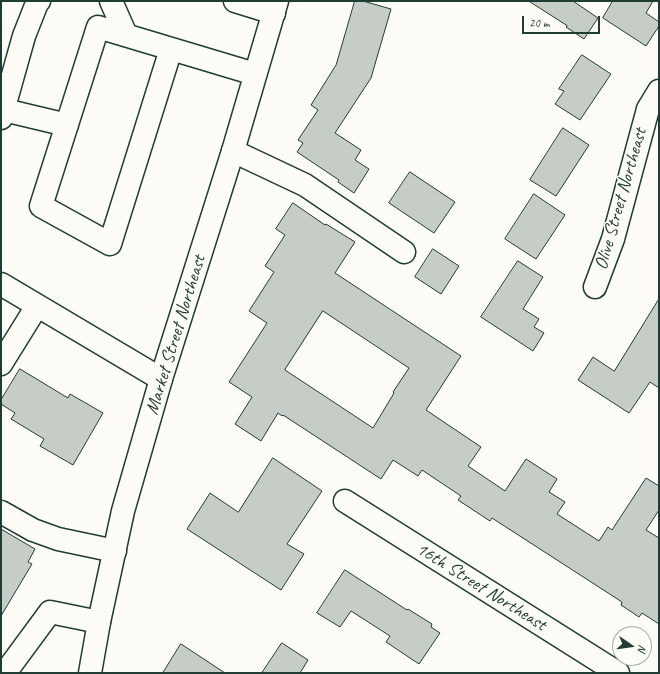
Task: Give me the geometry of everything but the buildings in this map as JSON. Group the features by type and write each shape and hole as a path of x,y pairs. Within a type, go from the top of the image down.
{"street":[{"path":"39,1 24,36 3,105 67,124"},
{"path":"110,1 126,35"},
{"path":"235,1 275,7"},
{"name":"Market Street Northeast","path":"90,673 99,622 123,511 161,379 233,152 275,7"},
{"path":"171,49 110,244 41,206 98,27 255,74"},
{"name":"Olive Street Northeast","path":"595,288 613,239 648,109 659,91"},
{"path":"233,152 305,186 404,252"},
{"path":"1,284 161,379"},
{"path":"1,364 37,306"},
{"name":"16th Street Northeast","path":"345,501 618,673"},
{"path":"1,512 32,530 58,539 115,550"},
{"path":"5,673 50,612 99,622"}]}
